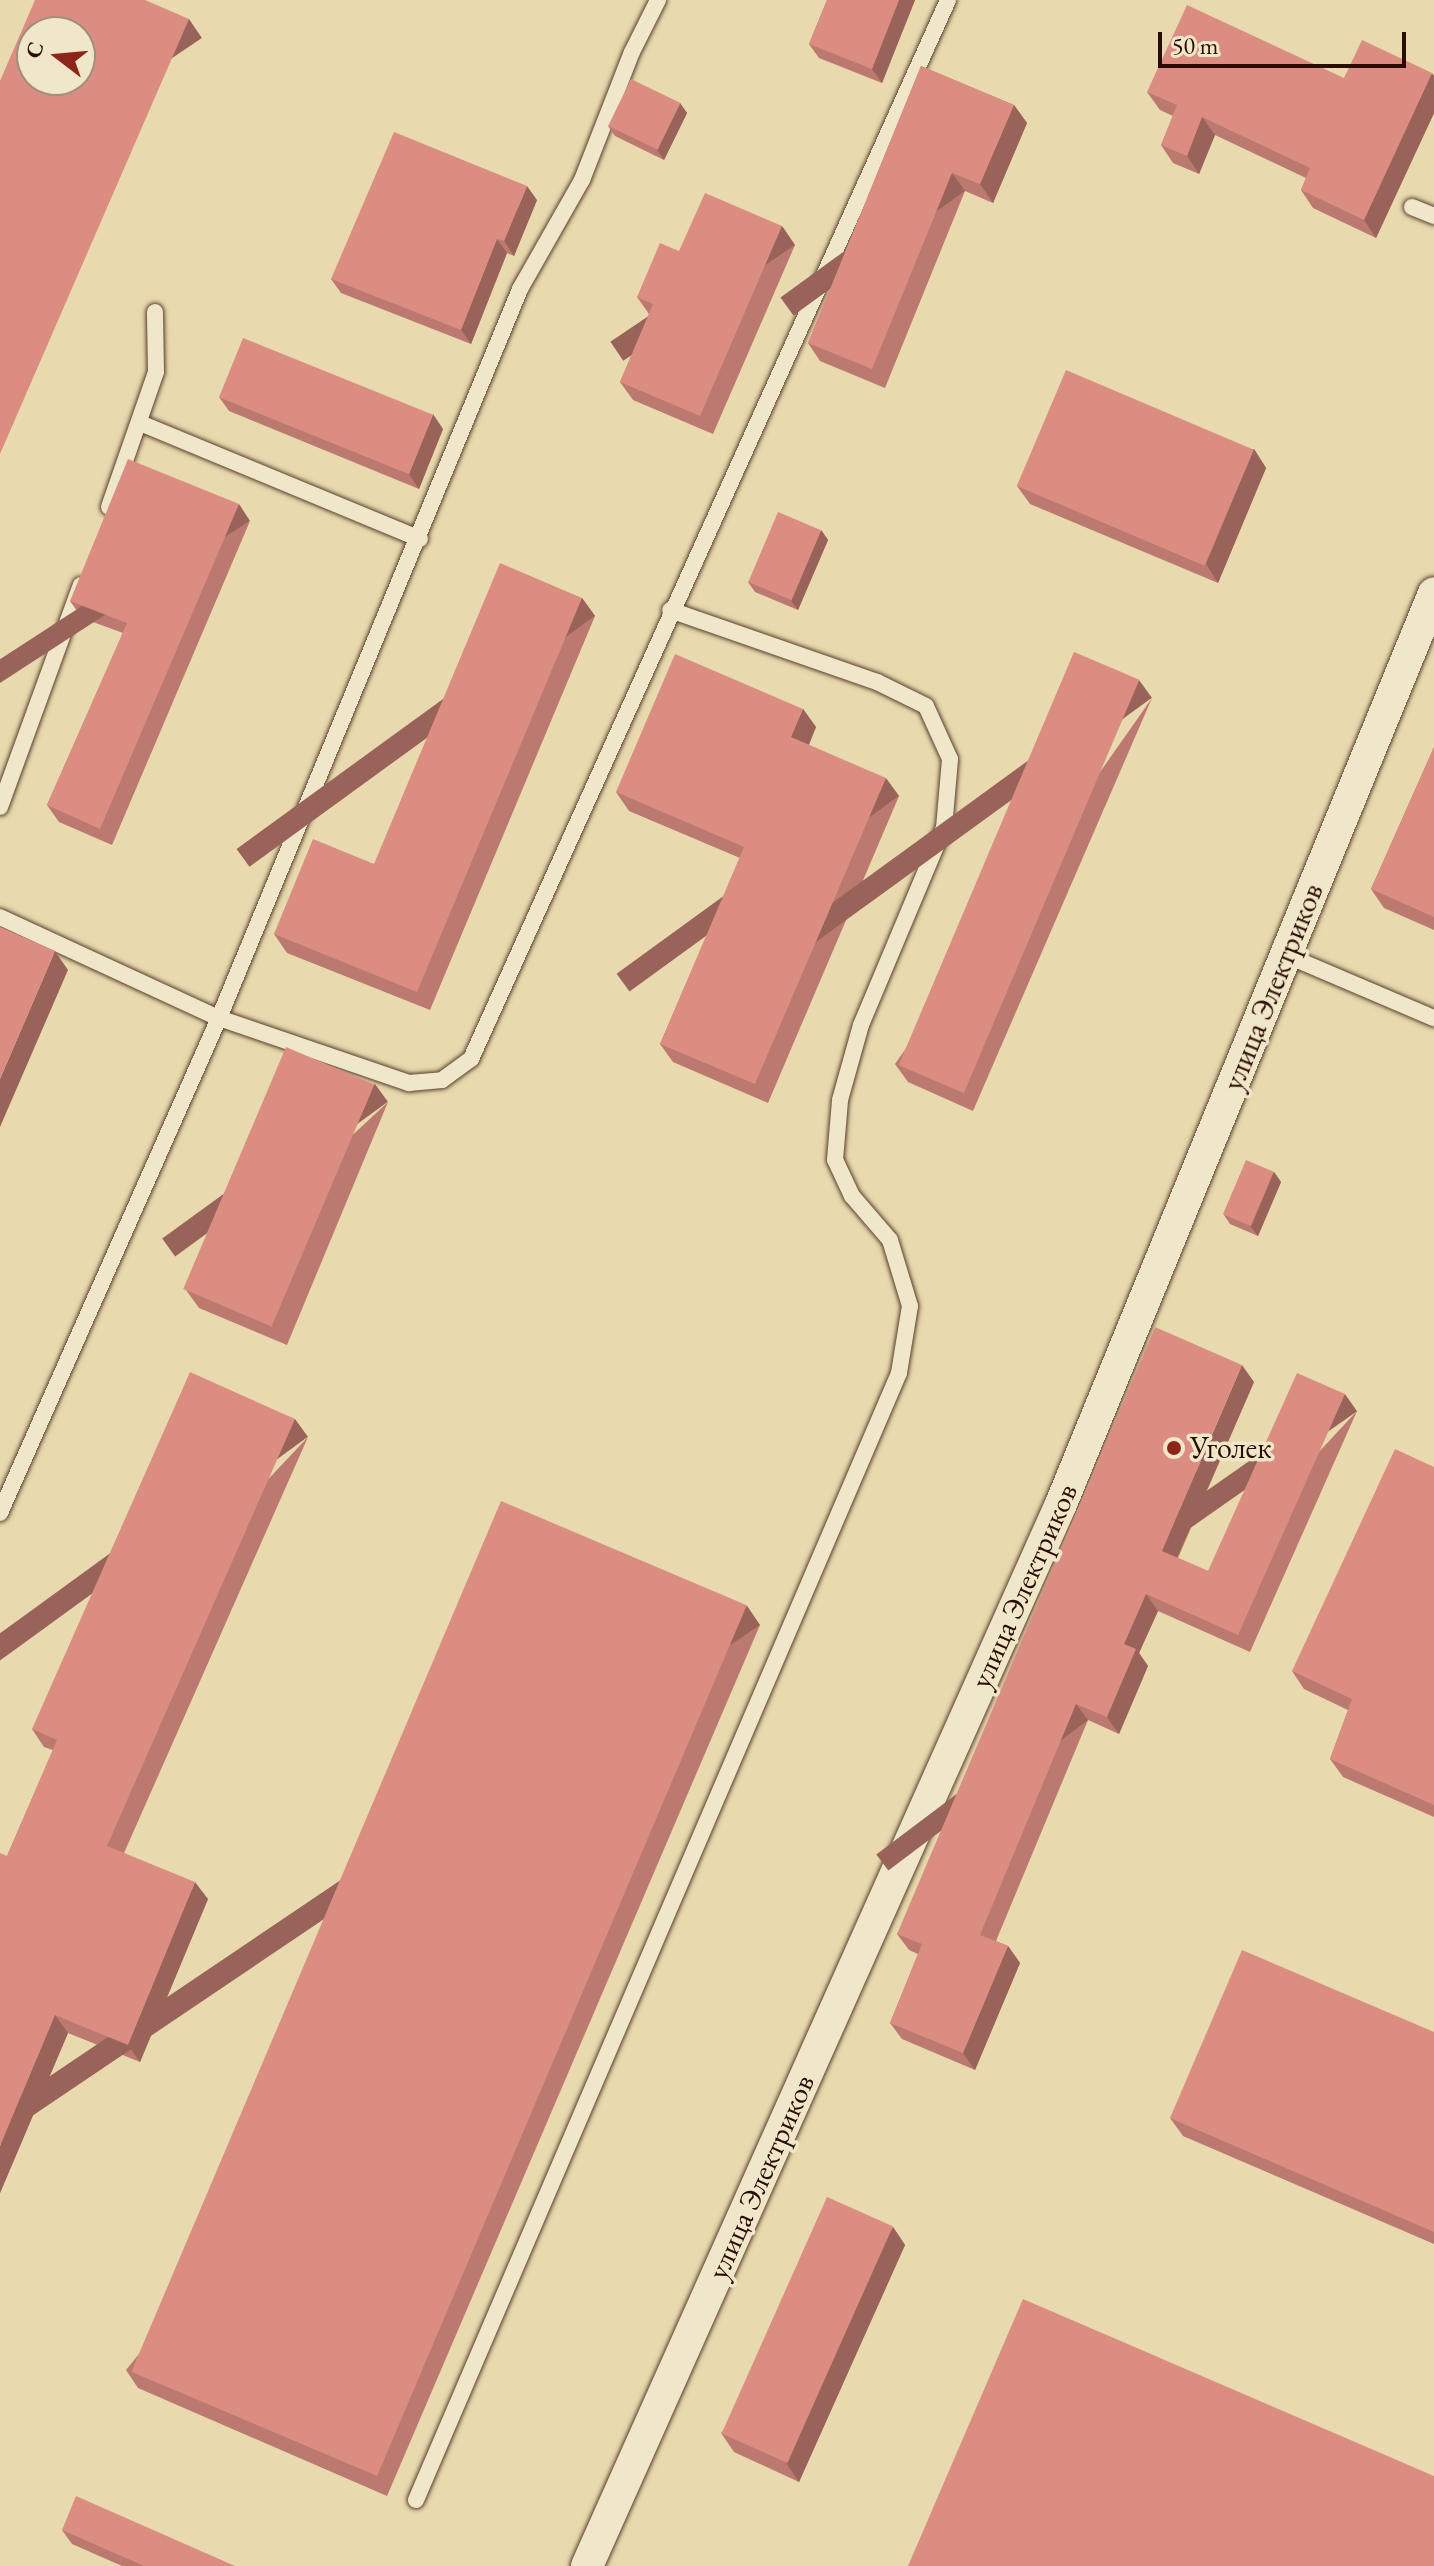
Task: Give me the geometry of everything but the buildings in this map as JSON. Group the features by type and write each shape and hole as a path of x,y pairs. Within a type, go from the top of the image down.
{"street":[{"name":"улица Электриков","path":"587,2566 1061,1504 1434,593"}],"lane":[{"path":"0,1513 219,1018 420,539 520,289 582,180 658,0"},
{"path":"0,917 219,1018 409,1083 442,1080 471,1059 670,610 948,0"},
{"path":"1412,207 1434,216"},
{"path":"102,526 156,372 155,312"},
{"path":"140,423 420,539"},
{"path":"0,807 86,570"},
{"path":"416,2500 899,1373 910,1306 890,1240 852,1196 835,1160 840,1100 861,1025 944,828 950,759 926,706 877,682 670,610"},
{"path":"1286,955 1434,1018"}],"place":[{"name":"Уголек","path":"1174,1448"}]}
